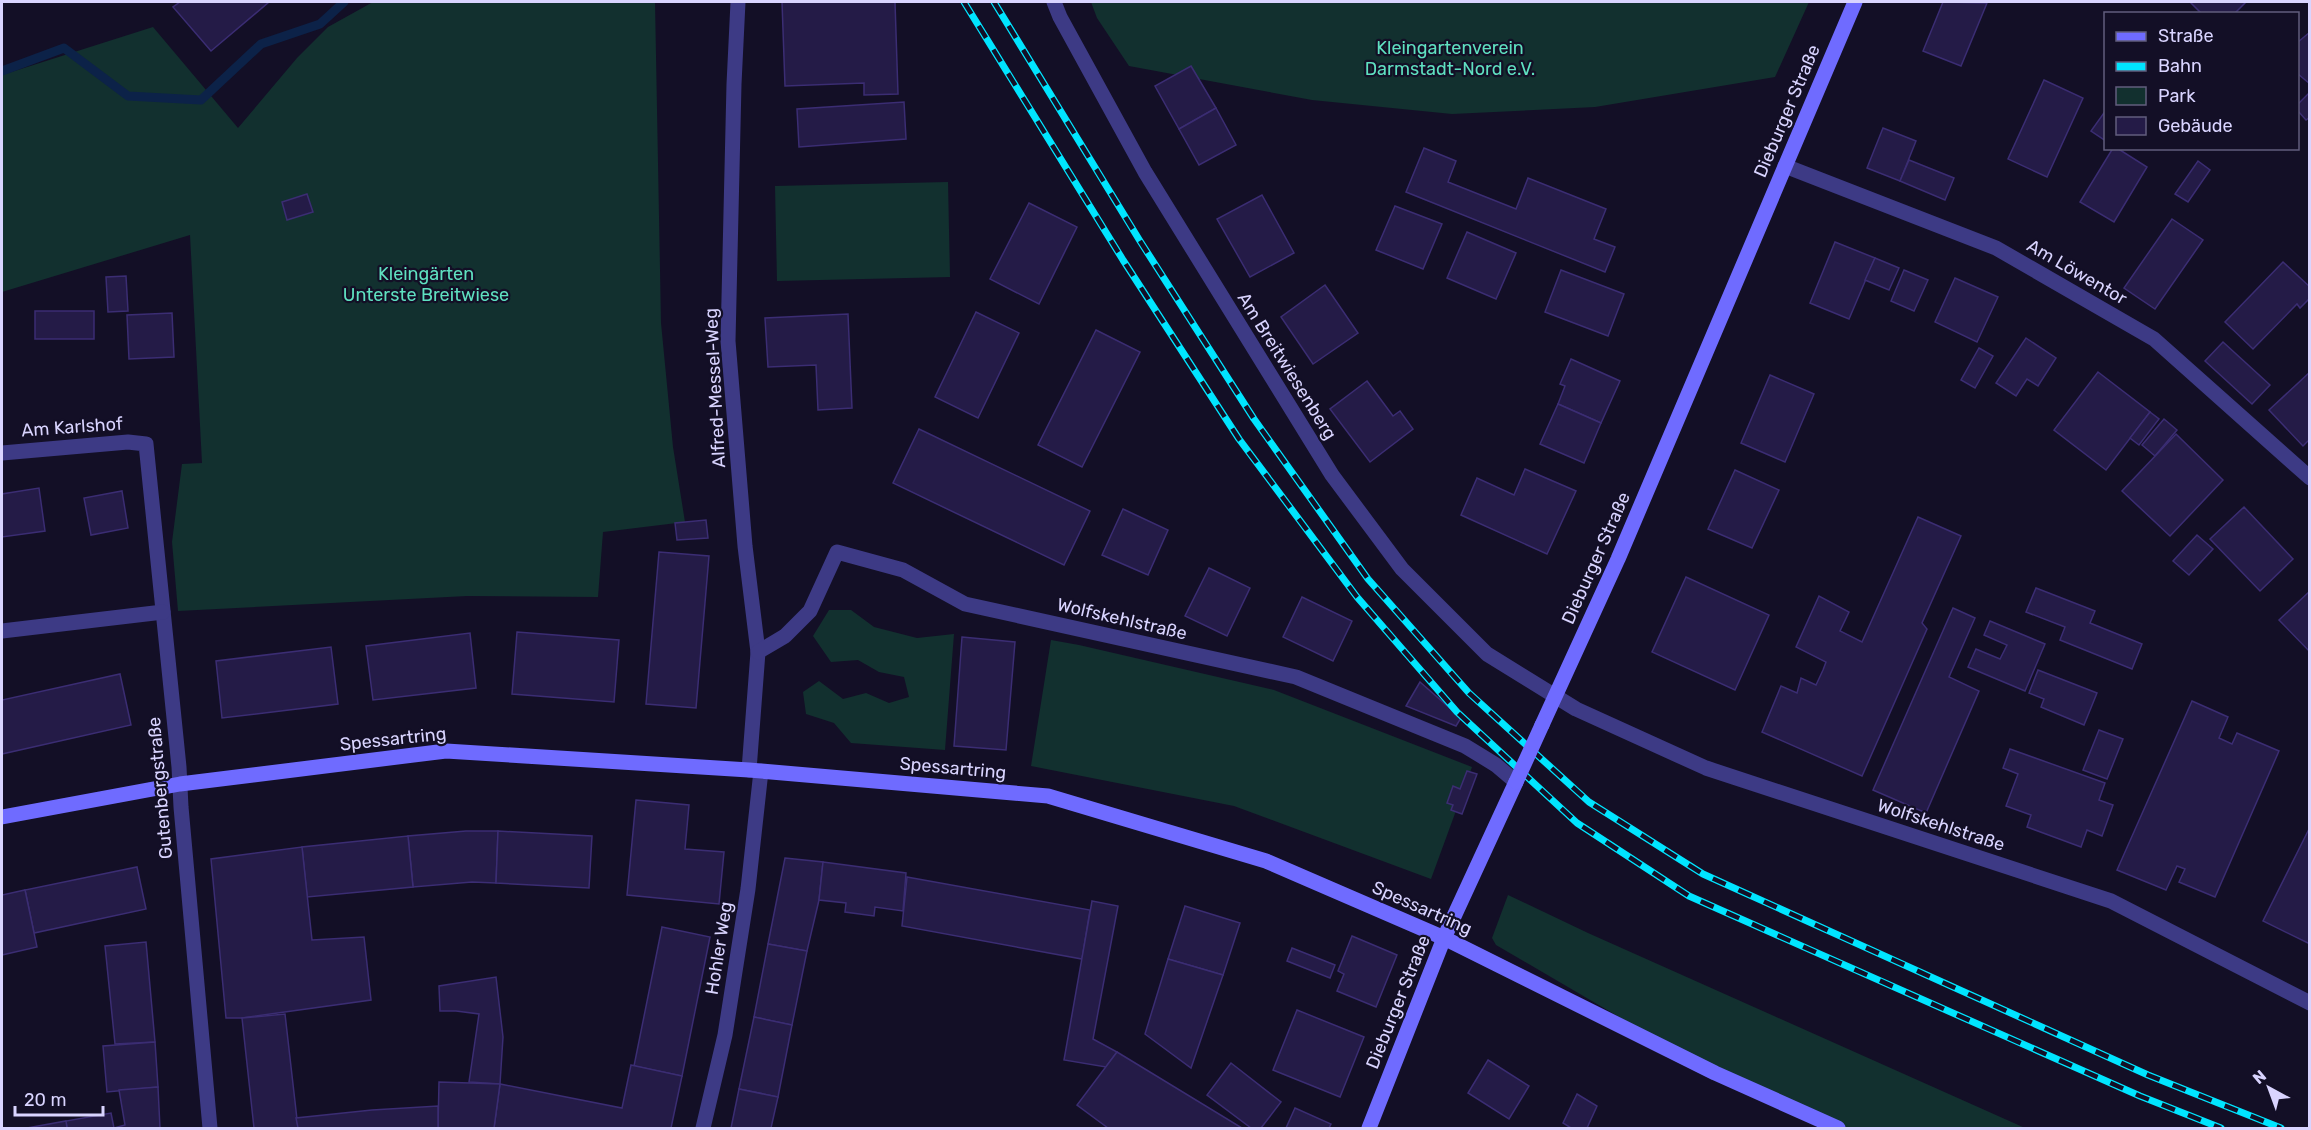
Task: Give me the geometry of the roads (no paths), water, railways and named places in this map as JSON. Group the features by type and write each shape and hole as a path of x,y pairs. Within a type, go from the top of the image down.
{"main road":[{"name":"Dieburger Straße","path":"1369,1128 1444,938 1618,559 1855,2"},
{"name":"Spessartring","path":"2,817 180,784 446,752 755,771 1048,796 1266,861 1444,938 1715,1073 1838,1128"}],"street":[{"name":"Alfred-Messel-Weg","path":"738,2 728,341 744,546 758,652 755,771"},
{"name":"Am Breitwiesenberg","path":"1054,2 1145,172 1332,475 1402,568 1487,654 1555,697"},
{"name":"Am Löwentor","path":"1785,166 1996,248 2154,339 2310,478"},
{"name":"Am Karlshof","path":"2,453 128,442 146,444"},
{"name":"Gutenbergstraße","path":"146,444 180,784 210,1128"},
{"name":"Wolfskehlstraße","path":"758,652 785,636 810,611 837,552 903,570 965,604 1296,677 1466,746 1496,765 1516,782"},
{"path":"2,631 163,612"},
{"name":"Wolfskehlstraße","path":"1555,697 1576,709 1706,768 2111,901 2310,1002"},
{"name":"Hohler Weg","path":"703,1128 725,1035 748,888 755,771"}],"waterway":[{"path":"2,71 64,48 128,96 201,100 261,44 320,24 344,2"}],"railway":[{"path":"964,2 1123,260 1239,439 1357,597 1457,712 1577,823 1689,896 2140,1096 2221,1128"},
{"path":"994,2 1140,241 1254,419 1368,579 1469,693 1589,802 1703,874 2148,1075 2281,1128"}],"park label":[{"name":"Kleingartenverein Darmstadt-Nord e.V.","path":"1450,58"},
{"name":"Kleingärten Unterste Breitwiese","path":"426,284"}]}
